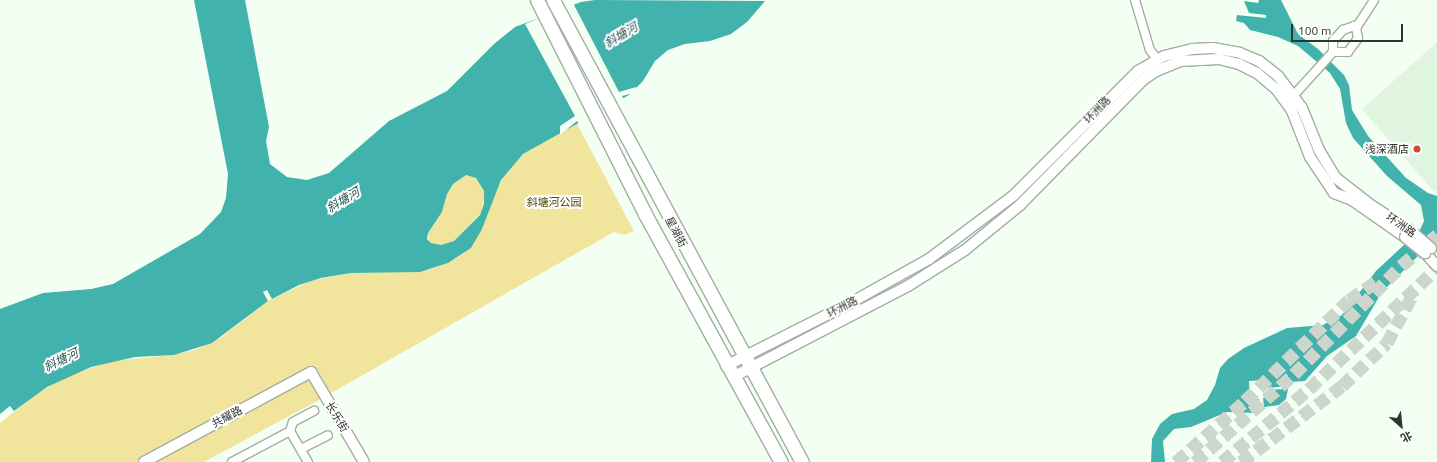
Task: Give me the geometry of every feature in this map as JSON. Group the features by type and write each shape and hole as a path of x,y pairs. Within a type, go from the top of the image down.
{"main road":[{"name":"星湖街","path":"537,0 596,114 645,214 729,371 781,462"},
{"name":"星湖街","path":"556,5 746,363 802,462"}],"street":[{"path":"1136,0 1150,50 1157,59"},
{"path":"1332,54 1348,52 1358,38 1356,28 1374,0"},
{"path":"1294,94 1332,54 1334,41 1343,30 1354,26 1356,28"},
{"name":"环洲路","path":"746,363 895,279 955,241 1013,196 1114,93 1138,71 1157,59 1192,49 1213,48 1240,53 1259,61 1278,76 1294,94 1319,150 1336,178 1354,197 1408,234 1431,252 1437,266"},
{"name":"环洲路","path":"729,371 908,286 965,250 1020,206 1143,80 1156,71 1181,61 1219,59 1239,64 1262,77 1277,90 1292,111 1310,158 1330,188 1334,193 1354,197"},
{"name":"共耀路","path":"144,462 311,372"},
{"name":"长乐街","path":"311,372 364,462"},
{"path":"308,462 290,431 292,422 314,411"},
{"path":"232,462 290,431"},
{"path":"301,449 328,435"}],"shaded area":[{"name":"浅深酒店","path":"1437,42 1437,189 1434,192 1362,109"}],"green space":[{"name":"斜塘河公园","path":"577,124 634,231 625,235 614,232 319,400 204,462 0,462 0,423 35,395 65,377 111,361 174,355 197,349 223,336 268,301 310,281 351,273 429,270 452,261 471,248 488,214 481,213 454,241 440,245 429,242 428,233 442,212 447,194 453,184 466,175 476,178 485,193 482,210 496,192 505,173 523,154"}],"water":[{"name":"斜塘河","path":"194,0 245,0 269,127 266,141 270,164 287,177 307,180 329,173 389,121 447,91 494,44 515,27 581,2 595,0 765,1 747,22 731,34 710,41 685,44 668,50 655,61 643,81 629,95 523,154 501,180 482,229 471,248 448,263 420,272 351,273 321,278 299,285 272,299 267,290 263,292 268,301 212,343 174,355 135,357 91,367 47,387 14,411 10,406 0,414 0,309 43,293 91,289 113,284 200,234 221,212 226,198 228,174","holes":["466,175 476,178 484,191 484,204 480,215 454,241 441,245 431,243 427,239 428,233 442,212 447,194 453,184"]},
{"path":"1259,0 1281,0 1298,34 1318,49 1344,75 1349,85 1352,110 1368,136 1406,178 1428,193 1437,196 1437,237 1382,292 1356,336 1327,356 1305,381 1289,382 1288,386 1266,388 1266,380 1249,381 1250,399 1259,399 1260,407 1255,408 1256,413 1227,412 1191,427 1174,429 1163,441 1165,462 1151,462 1152,439 1160,424 1172,414 1194,409 1207,400 1215,385 1220,368 1228,359 1244,348 1287,328 1323,325 1342,315 1376,271 1420,230 1424,221 1421,205 1387,176 1353,138 1346,123 1340,89 1330,73 1298,46 1278,37 1250,30 1244,23 1236,21 1237,15 1266,18 1266,15 1249,13 1244,1 1258,3"},
{"path":"1288,389 1286,399 1279,405 1264,407 1263,398 1267,397 1267,390"}],"pier":[{"path":"573,3 619,92 636,87 634,93 622,96 624,100 580,125 577,121 560,135 560,126 575,116 525,24"}],"tunnel":[{"path":"1195,462 1294,374 1401,266 1437,235"},
{"path":"1222,462 1309,389 1437,268"},
{"path":"1176,462 1245,401 1349,300 1379,280"},
{"path":"1241,462 1342,386 1387,343 1413,294"}],"place":[{"name":"浅深酒店","path":"1417,149"}]}
